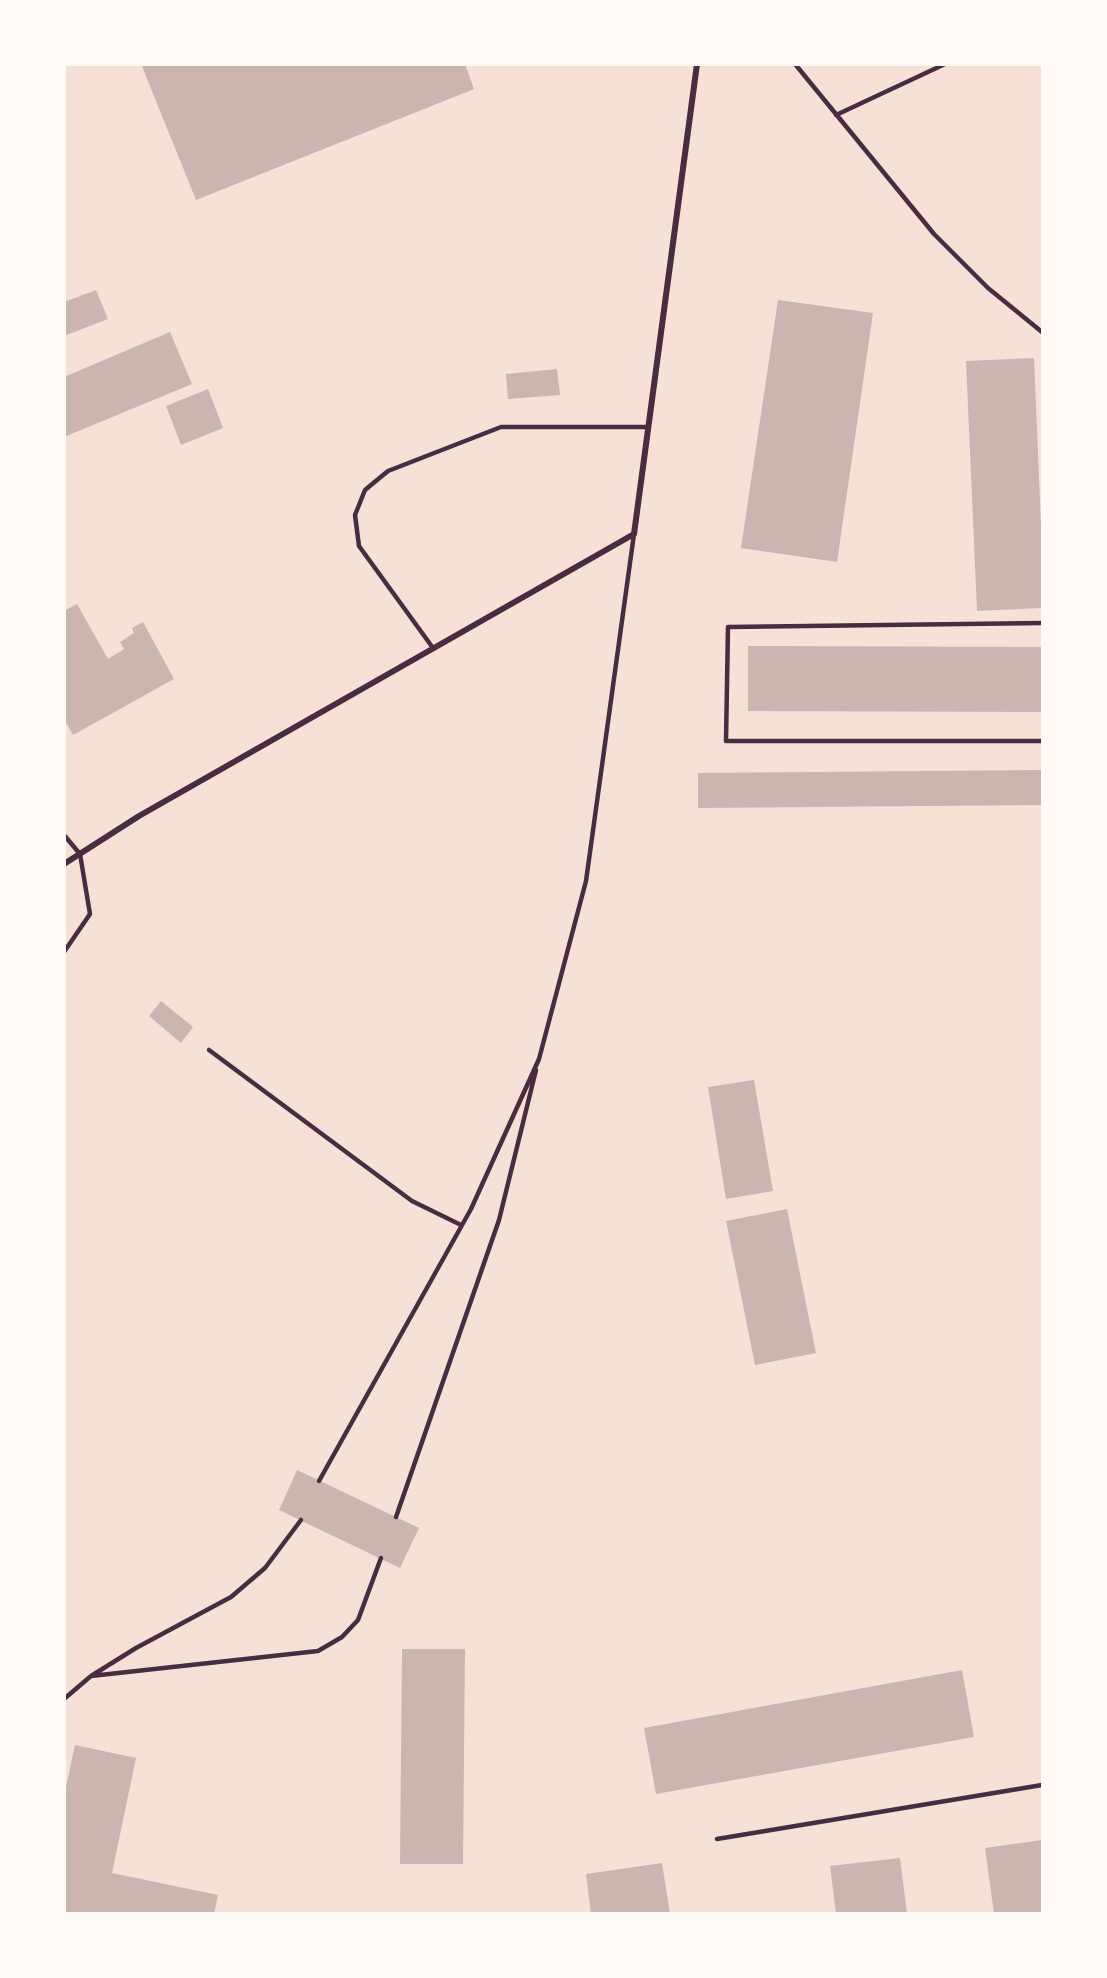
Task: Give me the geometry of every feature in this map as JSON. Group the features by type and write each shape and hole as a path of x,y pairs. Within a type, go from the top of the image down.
{"street":[{"path":"64,864 139,816 634,534 697,64"}],"lane":[{"path":"795,64 934,234 988,288 1042,332"},
{"path":"836,115 945,64"},
{"path":"433,648 359,546 355,515 365,490 388,471 501,427 648,427"},
{"path":"396,1517 498,1220 586,881 634,534"},
{"path":"1042,623 728,627 726,730 726,741 1042,741"},
{"path":"64,836 80,854 90,914 64,952"},
{"path":"209,1050 412,1201 461,1225"},
{"path":"320,1481 471,1209 539,1059"},
{"path":"64,1699 91,1676 136,1648 231,1597 265,1568 301,1520"},
{"path":"91,1676 318,1651 342,1637 358,1620 381,1558"},
{"path":"717,1839 1042,1785"}],"building":[{"path":"141,64 465,64 474,89 196,200"},
{"path":"96,290 108,319 64,336 64,302"},
{"path":"778,300 873,313 837,562 741,548"},
{"path":"170,332 192,384 64,437 64,377"},
{"path":"1034,358 1042,548 1042,608 977,611 966,361"},
{"path":"557,369 560,395 508,399 506,374"},
{"path":"208,389 223,428 181,445 166,406"},
{"path":"77,604 108,659 124,649 120,642 134,633 132,628 143,622 174,679 73,735 64,719 64,611"},
{"path":"748,646 1042,647 1042,712 748,711"},
{"path":"1042,770 1042,805 698,808 698,773"},
{"path":"161,1001 193,1027 181,1043 149,1016"},
{"path":"754,1080 773,1191 726,1199 708,1087"},
{"path":"787,1209 816,1353 755,1365 726,1221"},
{"path":"297,1470 419,1528 400,1568 279,1510"},
{"path":"402,1649 465,1649 463,1864 400,1864"},
{"path":"962,1670 974,1737 656,1794 644,1728"},
{"path":"75,1745 136,1758 112,1873 218,1895 214,1914 64,1914 64,1796"},
{"path":"1042,1840 1042,1914 994,1914 985,1848"},
{"path":"900,1858 907,1914 836,1914 830,1866"},
{"path":"662,1863 670,1914 591,1914 586,1874"}]}
